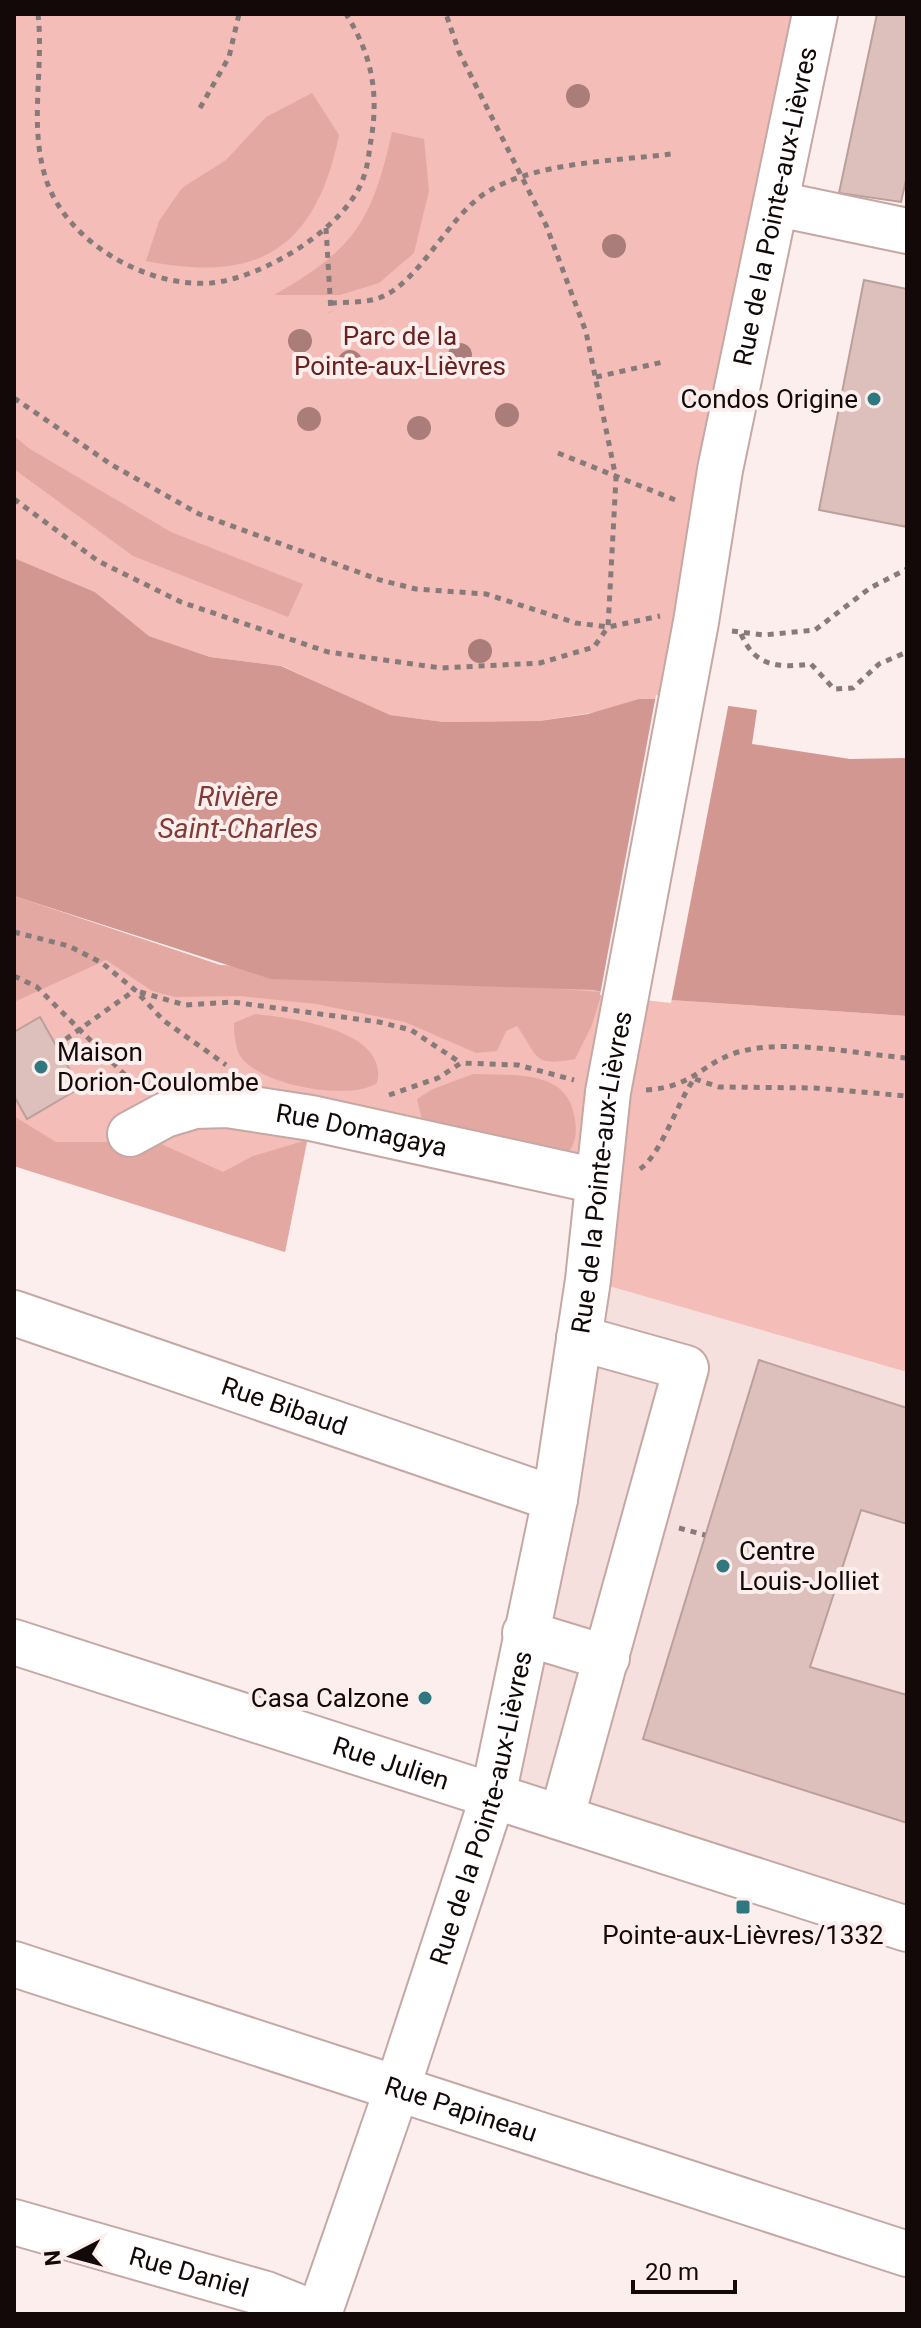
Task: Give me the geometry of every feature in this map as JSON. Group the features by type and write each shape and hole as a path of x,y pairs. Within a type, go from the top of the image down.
{"street":[{"name":"Rue de la Pointe-aux-Lièvres","path":"317,2314 397,2089 493,1796 555,1499 620,1026 713,513 815,14"},
{"path":"778,204 907,231"},
{"name":"Rue Domagaya","path":"148,1125 195,1106 227,1105 281,1111 597,1181"},
{"name":"Rue Bibaud","path":"14,1313 555,1499"},
{"path":"562,1816 686,1368 579,1338"},
{"path":"525,1633 607,1658"},
{"name":"Rue Julien","path":"14,1642 907,1929"},
{"name":"Rue Papineau","path":"14,1964 907,2254"},
{"name":"Rue Daniel","path":"14,2222 266,2294 317,2314"}],"path":[{"path":"38,14 42,51 35,122 45,178 71,224 110,258 155,276 212,283 268,266 299,250 326,228 349,203 364,177 376,109 371,64 346,14"},
{"path":"200,108 229,57 239,14"},
{"path":"14,499 98,561 167,596 328,652 441,668 540,663 594,647 608,627 616,478 586,332 523,174 459,52 446,14"},
{"path":"331,303 377,299 389,294 440,241 455,217 486,193 523,174 671,154"},
{"path":"326,228 331,312"},
{"path":"596,377 663,362"},
{"path":"14,398 112,465 199,514 380,580 416,589 486,594 576,623 608,627 666,615"},
{"path":"558,453 713,513"},
{"path":"907,569 870,588 815,630 795,635 741,633 753,655 770,666 811,664 834,689 853,688 879,664 907,652"},
{"path":"14,932 69,946 102,963 135,990 163,1020 236,1070"},
{"path":"14,976 37,987 81,1030 148,1125"},
{"path":"56,1046 135,990"},
{"path":"135,990 155,999 185,1005 232,1002 379,1022 411,1030 461,1063 438,1078 383,1097"},
{"path":"597,1181 618,1180 646,1165 659,1148 668,1122 694,1079 718,1060 747,1049 779,1047 907,1058"},
{"path":"694,1079 719,1087 815,1088 907,1096"}],"shaded area":[{"path":"312,93 339,135 329,174 315,205 298,230 277,249 252,261 221,267 186,267 146,261 159,221 182,188 226,160 266,117"},
{"path":"392,132 424,139 429,191 414,253 379,283 340,295 274,295 324,263 356,230 377,189"},
{"path":"14,436 30,449 171,532 303,584 288,617 133,556 14,469"},
{"path":"14,896 220,965 602,992 592,1025 575,1059 551,1062 538,1057 517,1026 506,1031 497,1051 476,1053 405,1022 316,1004 240,996 175,997 152,991 106,960 14,1002"},
{"path":"255,1014 313,1024 354,1039 369,1050 377,1065 377,1083 346,1091 326,1090 283,1082 264,1074 239,1054 235,1038 234,1023"},
{"path":"473,1074 537,1078 562,1091 571,1103 576,1127 575,1139 567,1154 557,1163 424,1129 417,1099 433,1089"},
{"path":"14,1116 56,1142 157,1142 223,1172 253,1156 307,1140 285,1252 14,1166"},
{"name":"Centre Louis-Jolliet","path":"588,1280 907,1372 907,1929 493,1796"}],"green space":[{"name":"Parc de la Pointe-aux-Lièvres","path":"14,14 815,14 681,699 539,721 444,722 389,715 282,666 210,657 149,636 95,592 14,558"},
{"path":"14,896 220,965 593,990 625,997 907,1016 907,1372 588,1280 597,1181 312,1118 285,1252 14,1166"}],"water":[{"name":"Rivière Saint-Charles","path":"14,558 95,592 149,636 210,657 281,666 390,715 444,722 539,721 588,714 639,699 681,699 757,710 752,744 850,759 907,758 907,1016 625,997 593,990 271,979 14,896"}],"pier":[{"path":"656,695 729,702 671,1003 600,995"}],"building":[{"path":"877,14 907,14 907,176 901,202 839,193"},
{"name":"Condos Origine","path":"864,280 907,289 907,527 819,510"},
{"name":"Maison Dorion-Coulombe","path":"40,1017 80,1088 27,1119 14,1096 14,1032"},
{"path":"759,1360 907,1408 907,1524 861,1510 810,1667 907,1695 907,1823 643,1739"}],"place":[{"name":"Condos Origine","path":"874,399"},
{"name":"Maison Dorion-Coulombe","path":"41,1067"},
{"name":"Centre Louis-Jolliet","path":"723,1566"},
{"name":"Casa Calzone","path":"425,1698"},
{"name":"Pointe-aux-Lièvres/1332","path":"743,1907"}]}
